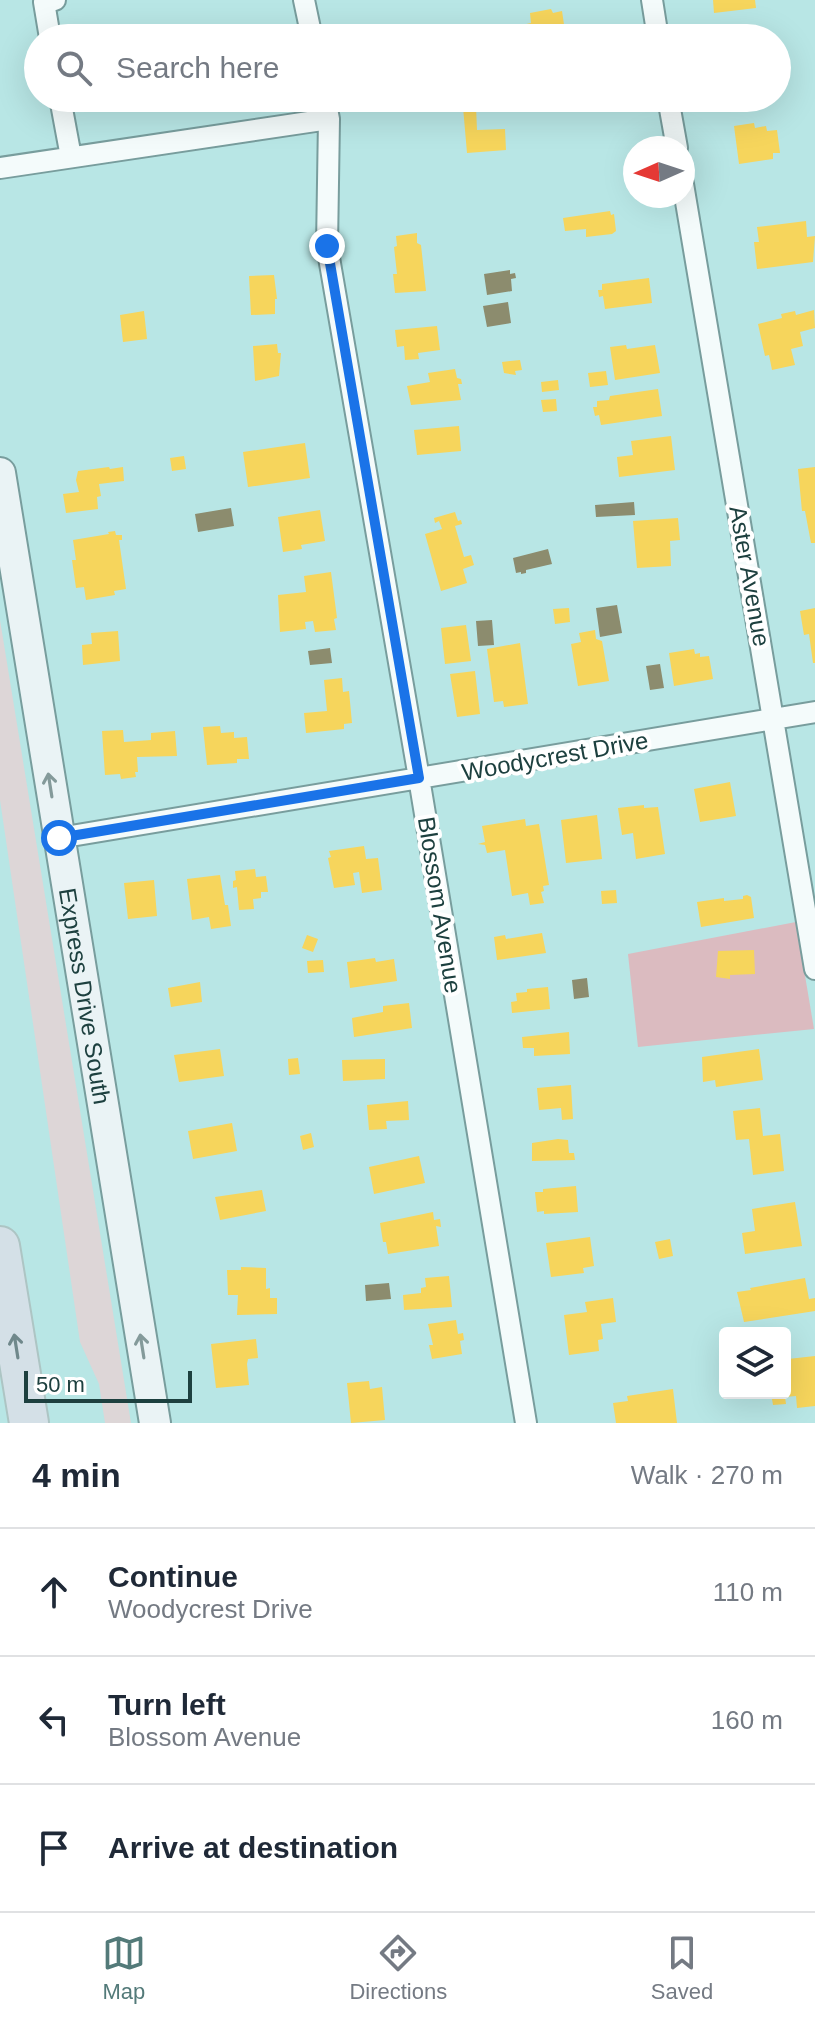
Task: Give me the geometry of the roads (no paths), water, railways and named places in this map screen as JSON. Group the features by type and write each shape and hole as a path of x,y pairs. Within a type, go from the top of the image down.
{"highway":[{"path":"0,1246 29,1423"}],"main road":[{"name":"Express Drive South","path":"0,473 155,1423"}],"street":[{"path":"48,24 44,2 55,0"},
{"path":"304,0 309,24"},
{"path":"652,0 656,24"},
{"path":"63,112 71,157"},
{"name":"Blossom Avenue","path":"328,112 327,246 526,1423"},
{"path":"671,112 675,136"},
{"path":"0,168 329,119"},
{"name":"Aster Avenue","path":"687,208 815,969"},
{"name":"Woodycrest Drive","path":"59,838 815,712"}]}
